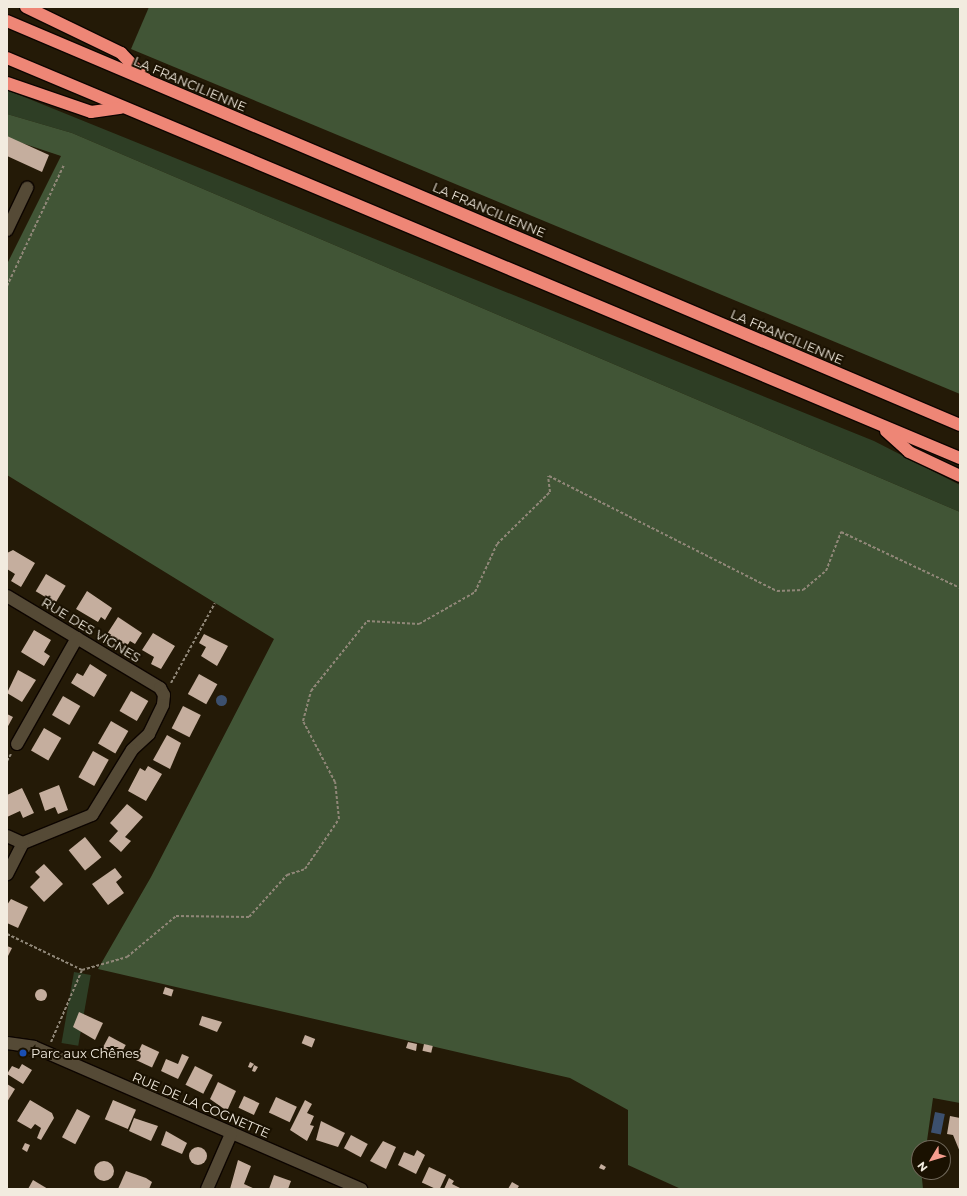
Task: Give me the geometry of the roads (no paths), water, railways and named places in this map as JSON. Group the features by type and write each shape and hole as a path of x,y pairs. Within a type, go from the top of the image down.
{"highway":[{"path":"26,7 121,53 149,82"},
{"name":"LA FRANCILIENNE","path":"7,21 958,423"},
{"path":"7,58 122,108 882,427 960,458"},
{"path":"7,83 91,112 122,108"},
{"path":"882,427 909,452 960,476"}],"street":[{"path":"7,230 27,188"},
{"name":"RUE DES VIGNES","path":"7,596 162,692 163,705 149,734 132,750 92,815 23,843"},
{"path":"17,744 77,638"},
{"path":"7,836 23,843 7,874"},
{"name":"RUE DE LA COGNETTE","path":"7,1043 46,1053 361,1189"},
{"path":"208,1189 231,1134"}],"water":[{"path":"221,694 225,696 227,700 225,704 221,706 217,704 215,700 217,696"},
{"path":"935,1112 945,1114 941,1135 931,1133"}],"place":[{"name":"Parc aux Chênes","path":"23,1053"}]}
